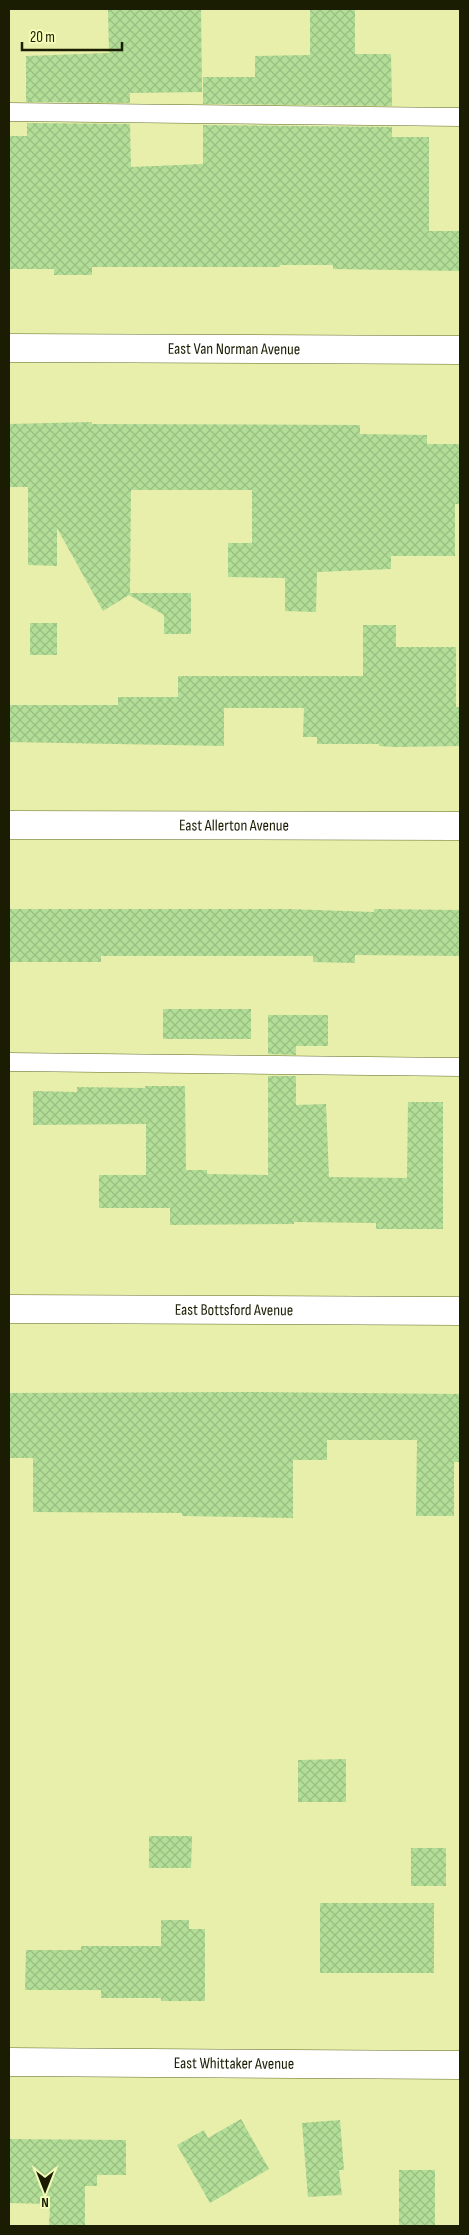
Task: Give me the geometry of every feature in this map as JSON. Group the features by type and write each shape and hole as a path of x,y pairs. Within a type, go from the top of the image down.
{"street":[{"name":"East Van Norman Avenue","path":"9,348 460,350"},
{"name":"East Allerton Avenue","path":"9,825 460,826"},
{"name":"East Bottsford Avenue","path":"9,1309 460,1311"},
{"name":"East Whittaker Avenue","path":"9,2062 460,2065"}],"lane":[{"path":"9,112 460,117"},
{"path":"9,1062 460,1067"}],"building":[{"path":"108,9 201,9 202,92 130,93 130,103 26,102 26,56 109,53"},
{"path":"310,9 355,9 355,54 391,54 392,106 203,104 203,77 255,77 255,56 310,55"},
{"path":"27,123 130,124 131,167 203,164 203,125 392,127 392,137 429,137 429,231 460,231 460,271 333,269 333,265 280,265 280,267 92,267 92,275 54,275 54,269 9,269 9,136 27,136"},
{"path":"92,422 92,424 360,425 360,434 427,435 427,444 460,444 460,504 455,504 455,556 391,556 391,569 317,572 316,612 285,611 285,578 228,577 228,543 252,543 252,490 131,490 130,593 191,593 191,634 164,634 164,615 129,595 103,611 57,528 57,566 28,565 28,487 9,487 9,424"},
{"path":"30,623 57,623 57,655 30,655"},
{"path":"363,625 396,625 396,647 456,647 456,707 460,707 460,746 396,747 379,746 379,744 317,744 317,737 303,737 304,708 224,708 224,746 9,742 9,705 118,705 118,697 178,697 178,676 363,676"},
{"path":"9,909 288,909 374,912 374,909 460,910 460,956 355,955 355,963 313,962 313,956 101,956 101,962 9,962"},
{"path":"163,1009 251,1009 251,1039 163,1039"},
{"path":"268,1015 328,1015 328,1046 296,1046 296,1055 268,1054"},
{"path":"268,1076 296,1076 296,1105 326,1104 329,1177 407,1178 408,1102 443,1102 443,1229 376,1229 376,1223 294,1222 294,1224 170,1225 170,1208 99,1208 99,1175 146,1175 146,1124 33,1125 33,1091 77,1092 77,1087 145,1088 145,1086 185,1086 186,1170 207,1170 207,1174 268,1175"},
{"path":"252,1392 460,1394 460,1462 454,1462 454,1516 416,1516 417,1440 327,1440 327,1460 293,1460 293,1518 182,1516 182,1513 33,1512 33,1458 9,1458 9,1393"},
{"path":"346,1759 346,1802 298,1802 298,1760"},
{"path":"149,1836 192,1836 191,1868 149,1868"},
{"path":"411,1848 446,1848 446,1886 411,1886"},
{"path":"320,1903 434,1903 434,1973 320,1973"},
{"path":"161,1920 189,1920 189,1929 205,1929 205,2001 161,2001 161,1998 101,1998 101,1990 25,1990 26,1950 81,1950 81,1946 161,1946"},
{"path":"241,2119 269,2169 210,2203 177,2145 204,2130 208,2138"},
{"path":"340,2120 344,2170 339,2170 342,2195 308,2197 302,2123"},
{"path":"9,2139 126,2140 126,2175 97,2175 97,2186 85,2186 85,2226 49,2226 50,2204 9,2203"},
{"path":"399,2170 435,2170 435,2225 399,2225"}]}
